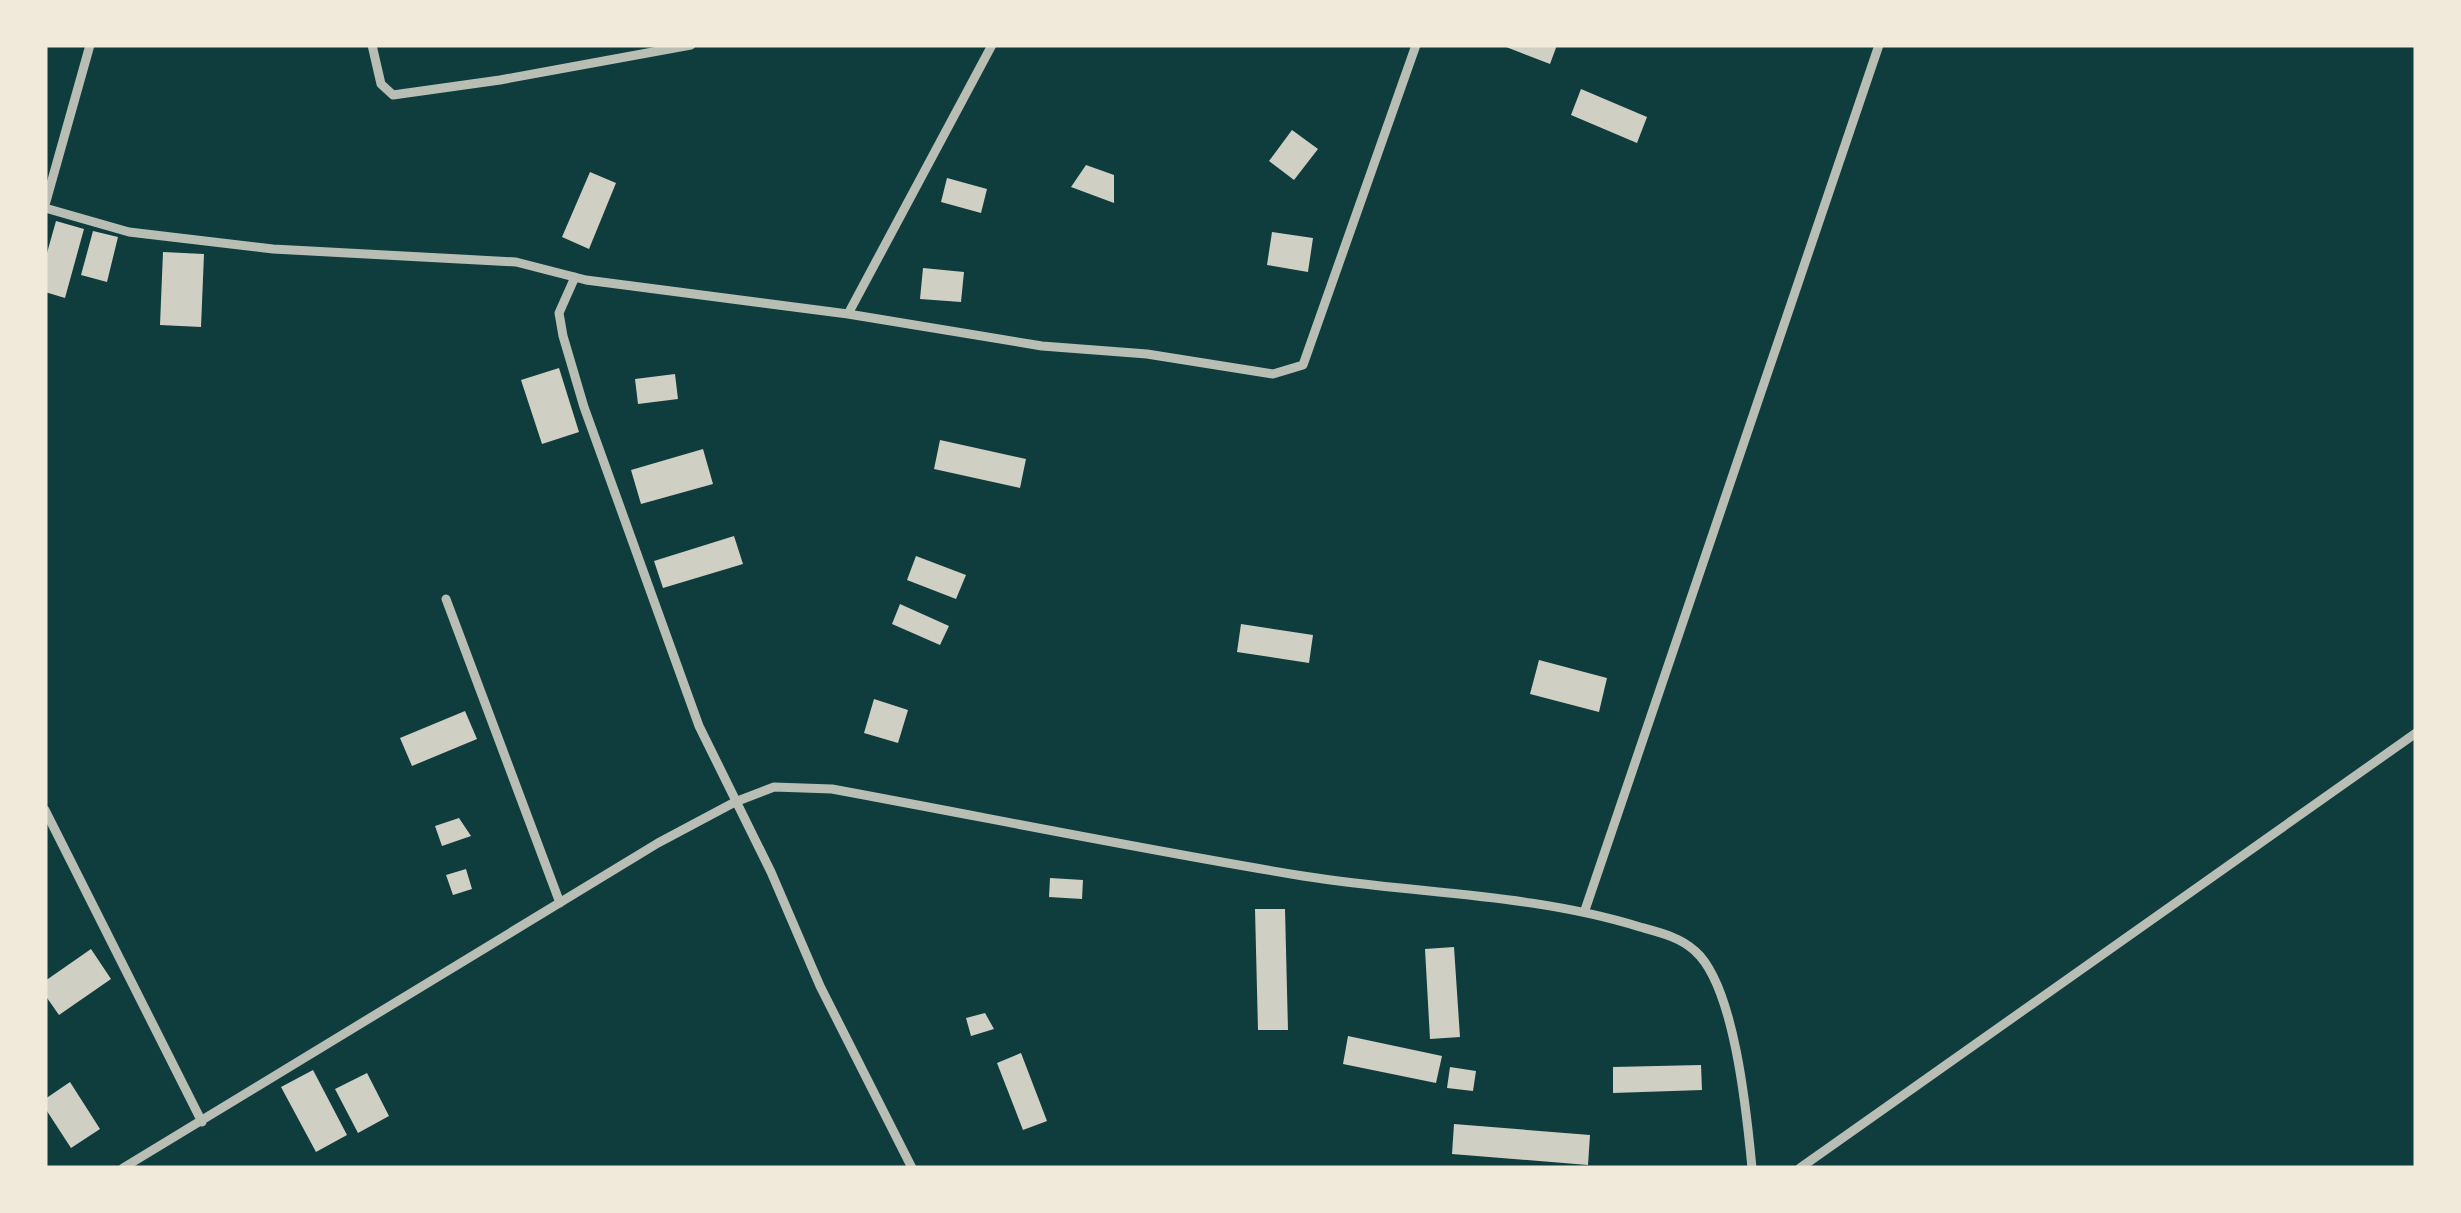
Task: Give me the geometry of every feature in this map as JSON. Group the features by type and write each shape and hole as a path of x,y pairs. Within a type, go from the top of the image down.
{"street":[{"path":"90,45 45,206 128,232 274,249 516,262 575,277 848,314 1042,346 1148,354 1274,374 1303,365 1416,45"},
{"path":"372,45 381,84 393,95 691,45"},
{"path":"848,314 992,45"},
{"path":"1585,910 1879,45"},
{"path":"575,277 559,312 562,336 699,726 771,872 820,986 912,1168"},
{"path":"446,600 560,903"},
{"path":"1800,1168 2416,733"},
{"path":"123,1168 658,843 735,802 774,787 832,789 1306,876 1585,910 1678,939 1697,952 1710,972 1743,1076 1752,1168"},
{"path":"45,810 202,1122"},
{"path":"146,1154 154,1168"}],"building":[{"path":"1501,45 1557,45 1550,64"},
{"path":"1581,89 1647,117 1637,143 1571,115"},
{"path":"1292,130 1318,149 1294,180 1269,161"},
{"path":"1086,165 1114,175 1114,203 1071,187"},
{"path":"590,172 616,183 589,249 562,237"},
{"path":"947,178 987,189 981,213 941,202"},
{"path":"56,221 84,229 65,298 45,292 45,260"},
{"path":"93,231 118,237 107,282 81,275"},
{"path":"1272,232 1313,238 1308,272 1267,265"},
{"path":"163,252 204,254 201,327 160,325"},
{"path":"923,268 964,272 961,302 920,299"},
{"path":"559,368 579,432 542,444 521,380"},
{"path":"675,374 678,399 638,404 635,379"},
{"path":"940,440 1026,459 1020,488 934,469"},
{"path":"703,449 713,484 641,504 631,470"},
{"path":"734,536 743,564 663,588 654,561"},
{"path":"916,556 966,575 956,599 907,580"},
{"path":"900,604 949,626 940,645 892,624"},
{"path":"1241,624 1313,635 1309,663 1237,652"},
{"path":"1539,660 1607,678 1599,712 1530,694"},
{"path":"874,699 908,710 898,743 864,733"},
{"path":"465,711 477,739 412,766 400,738"},
{"path":"459,818 471,836 442,846 435,826"},
{"path":"466,869 472,889 453,895 446,875"},
{"path":"1050,878 1083,880 1082,899 1049,897"},
{"path":"1255,909 1285,909 1288,1030 1258,1030"},
{"path":"1454,947 1460,1037 1430,1039 1425,949"},
{"path":"91,949 111,979 59,1015 45,995 45,981"},
{"path":"985,1013 994,1029 971,1036 966,1018"},
{"path":"1348,1036 1442,1056 1436,1083 1343,1064"},
{"path":"1021,1053 1047,1121 1023,1130 997,1063"},
{"path":"1701,1065 1702,1090 1613,1093 1613,1067"},
{"path":"1450,1067 1476,1071 1473,1091 1447,1088"},
{"path":"313,1070 347,1135 316,1152 281,1087"},
{"path":"367,1073 389,1116 358,1133 335,1089"},
{"path":"70,1082 100,1129 71,1148 45,1108 45,1099"},
{"path":"1454,1124 1590,1135 1588,1165 1452,1154"}]}
